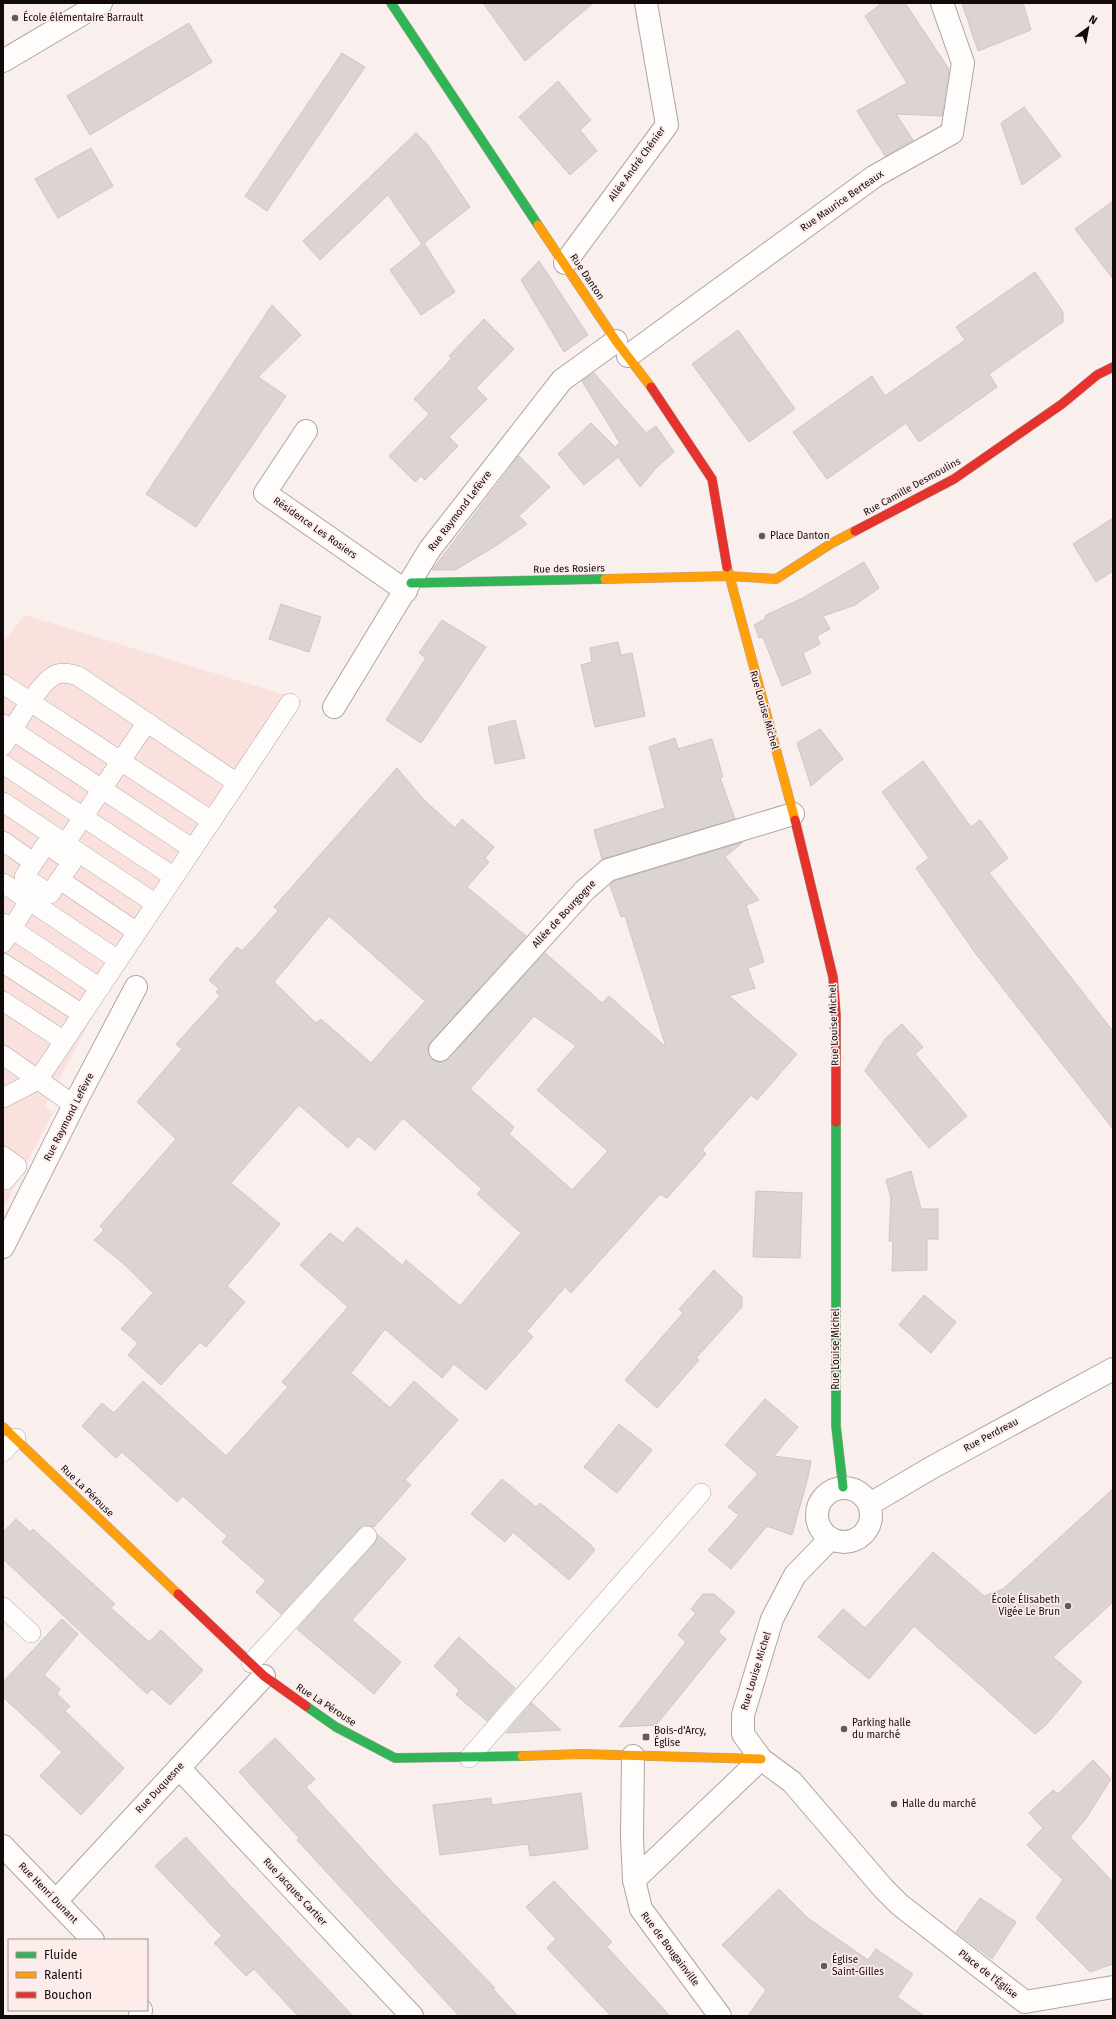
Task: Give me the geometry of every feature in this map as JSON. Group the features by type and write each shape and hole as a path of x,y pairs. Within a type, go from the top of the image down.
{"street":[{"path":"3,61 101,3"},
{"name":"Rue Danton","path":"391,3 564,264 712,479 728,576"},
{"name":"Allée André Chénier","path":"564,264 667,125 646,3"},
{"name":"Rue Maurice Berteaux","path":"622,349 875,176 952,133 963,63 942,3"},
{"name":"Rue Raymond Lefèvre","path":"334,707 430,549 562,380 622,349"},
{"name":"Rue Camille Desmoulins","path":"728,576 776,579 832,543 954,479 1062,404 1097,375 1113,366"},
{"name":"Résidence Les Rosiers","path":"306,432 265,493 408,587"},
{"name":"Rue des Rosiers","path":"408,587 728,576"},
{"name":"Rue Louise Michel","path":"728,576 793,814 833,977 836,1015 836,1426 843,1487"},
{"name":"Allée de Bourgogne","path":"440,1050 585,890 608,870 793,814"},
{"name":"Rue Raymond Lefèvre","path":"3,1247 74,1105 136,987"},
{"name":"Rue Perdreau","path":"870,1504 931,1468 1113,1369"},
{"name":"Rue La Pérouse","path":"7,1439 257,1669 336,1727 395,1758 469,1758 581,1754 761,1759"},
{"path":"843,1487 859,1491 870,1504 871,1521 862,1536 847,1542 830,1539 819,1526 817,1508 827,1493 843,1487"},
{"name":"Rue Louise Michel","path":"830,1539 795,1575 772,1619 743,1715 742,1734 761,1759 792,1782 883,1888"},
{"name":"Rue Duquesne","path":"56,1901 179,1768 257,1669"},
{"name":"Rue de Bougainville","path":"634,1756 632,1837 634,1880 641,1909 720,2016"},
{"path":"634,1880 761,1759"},
{"name":"Rue Jacques Cartier","path":"179,1768 412,2016"},
{"name":"Rue Henri Dunant","path":"3,1846 92,1939"},
{"name":"Place de l'Église","path":"883,1888 900,1905 1021,2009 1113,1988"}],"lane":[{"path":"193,849 102,789 6,733 31,703 43,684 56,675 66,672 78,676 237,783"},
{"path":"3,684 212,821"},
{"path":"3,1098 38,1080 290,703"},
{"path":"62,849 147,722"},
{"path":"3,764 174,876"},
{"path":"3,802 62,849 156,904"},
{"path":"3,841 34,862"},
{"path":"3,883 34,893 50,894 72,862 62,849 46,844 24,877 34,893 118,960"},
{"path":"60,880 137,932"},
{"path":"34,893 6,931 100,988"},
{"path":"3,963 82,1014"},
{"path":"3,1001 64,1041"},
{"path":"3,1056 74,1105"},
{"path":"3,1156 17,1166 4,1181"},
{"path":"469,1758 701,1493"},
{"path":"257,1669 367,1536"},
{"path":"3,1607 31,1633"}],"shaded area":[{"path":"25,615 302,700 96,1010 45,1106 53,1113 3,1209 3,642"}],"building":[{"path":"483,3 593,3 525,61"},
{"path":"882,3 905,3 949,69 942,116 896,114 913,140 885,156 857,111 907,83 865,16"},
{"path":"962,3 1023,3 1031,30 978,51"},
{"path":"189,23 212,62 90,135 67,96"},
{"path":"342,53 365,67 267,211 245,196"},
{"path":"558,81 591,120 580,130 597,151 570,175 519,117"},
{"path":"1024,107 1061,156 1022,185 1001,123"},
{"path":"416,133 427,144 470,207 424,243 455,292 421,315 390,270 422,244 388,195 320,260 303,241"},
{"path":"91,148 113,186 58,218 35,179"},
{"path":"1113,201 1113,279 1075,229"},
{"path":"539,261 588,335 564,352 521,280"},
{"path":"1035,272 1063,312 1063,322 989,374 997,387 919,442 906,423 827,479 793,432 872,376 885,396 965,340 956,327"},
{"path":"272,305 301,335 258,377 286,396 196,527 146,494"},
{"path":"484,319 514,349 476,388 487,399 449,437 458,446 425,480 421,476 415,482 389,456 429,414 414,399 452,358 449,356"},
{"path":"738,330 795,409 749,442 692,364"},
{"path":"594,373 646,433 656,426 674,452 656,468 640,487 618,457 584,485 558,454 591,423 615,447 620,443 582,381"},
{"path":"519,456 550,487 519,516 527,524 494,547 455,570 432,570"},
{"path":"1113,518 1113,571 1096,582 1073,544"},
{"path":"864,562 879,588 855,605 823,616 830,629 817,636 820,644 803,653 811,673 782,686 763,637 759,638 754,625 765,619 766,615 801,599"},
{"path":"281,604 321,617 309,652 269,639"},
{"path":"442,620 486,647 421,743 386,720 426,658 419,653"},
{"path":"618,642 621,655 632,653 645,716 595,727 581,665 592,662 590,648"},
{"path":"515,720 525,758 495,764 488,727"},
{"path":"820,729 843,759 811,786 797,743"},
{"path":"675,738 678,749 712,739 723,777 720,778 735,819 602,859 594,830 665,808 649,747"},
{"path":"923,761 971,827 980,820 1008,858 989,873 1113,1031 1113,1129 976,954 916,868 929,858 882,792"},
{"path":"397,768 423,799 455,828 462,819 494,847 485,858 489,862 467,887 526,936 431,1042 428,1047 428,1053 432,1059 437,1062 443,1062 449,1058 545,953 602,1003 609,996 666,1047 625,916 621,917 610,885 614,881 743,842 725,857 759,900 746,905 764,962 748,968 755,988 729,996 797,1054 757,1100 751,1095 702,1150 706,1154 667,1198 660,1194 571,1293 565,1287 527,1331 533,1337 486,1390 454,1364 442,1378 385,1329 351,1373 390,1408 414,1381 458,1420 405,1480 411,1485 374,1527 364,1525 359,1529 281,1614 256,1592 266,1581 222,1542 227,1536 183,1496 177,1502 122,1452 116,1458 82,1426 102,1403 114,1413 143,1381 226,1456 288,1387 282,1382 348,1307 300,1265 330,1233 343,1243 357,1227 402,1265 406,1260 460,1306 521,1233 477,1194 482,1189 403,1118 375,1150 358,1136 348,1148 299,1105 231,1183 280,1224 227,1286 245,1302 206,1347 200,1342 161,1385 128,1355 138,1343 121,1329 153,1293 124,1264 94,1240 104,1230 100,1226 176,1139 137,1102 182,1049 176,1044 220,996 216,992 219,989 209,980 237,947 242,951 278,911 274,907","holes":["329,916 425,1001 371,1063 321,1019 316,1023 274,982","534,1016 576,1046 537,1090 608,1151 572,1190 509,1134 514,1127 470,1089"]},
{"path":"902,1024 923,1047 915,1054 967,1116 929,1148 865,1071 885,1039"},
{"path":"911,1171 921,1209 938,1209 938,1239 927,1239 927,1270 892,1271 893,1241 889,1241 891,1198 886,1180"},
{"path":"756,1191 802,1193 800,1258 753,1257"},
{"path":"714,1270 742,1297 742,1307 696,1358 699,1360 657,1408 625,1380 683,1313 679,1309"},
{"path":"924,1295 956,1322 931,1353 899,1325"},
{"path":"765,1399 798,1427 774,1456 811,1461 808,1477 792,1535 767,1526 731,1569 708,1550 739,1515 728,1507 758,1474 725,1445"},
{"path":"619,1424 652,1450 617,1493 584,1467"},
{"path":"502,1479 536,1507 540,1503 589,1543 595,1550 569,1580 513,1532 505,1542 471,1514"},
{"path":"1113,1489 1113,1602 1053,1657 1082,1682 1046,1725 1035,1734 914,1626 869,1679 818,1637 843,1609 865,1628 933,1552 984,1596 1003,1589"},
{"path":"16,1519 30,1532 33,1529 115,1604 111,1608 149,1642 161,1630 203,1670 170,1705 152,1689 147,1694 3,1559 3,1532"},
{"path":"378,1535 406,1559 352,1620 401,1662 374,1694 297,1629 375,1543"},
{"path":"703,1594 714,1594 735,1612 718,1632 726,1639 656,1725 619,1727 686,1642 678,1635 696,1613 691,1609"},
{"path":"62,1619 78,1634 44,1675 60,1689 57,1694 70,1706 65,1711 124,1768 81,1815 40,1776 62,1752 3,1697 3,1682"},
{"path":"459,1637 515,1688 487,1721 456,1695 459,1690 434,1666"},
{"path":"532,1703 561,1730 506,1733"},
{"path":"275,1738 315,1779 306,1787 392,1882 495,1988 493,1989 518,2016 459,2016 297,1840 299,1838 239,1772"},
{"path":"1093,1760 1111,1779 1085,1820 1070,1837 1113,1882 1113,1964 1090,1972 1036,1918 1063,1880 1027,1845 1043,1828 1029,1813 1053,1790 1058,1794"},
{"path":"581,1793 588,1849 530,1856 528,1844 440,1855 433,1805 491,1798 492,1805"},
{"path":"186,1837 353,2016 298,2016 254,1969 246,1976 214,1943 222,1936 155,1866"},
{"path":"554,1881 612,1942 607,1947 670,2016 611,2016 547,1948 556,1939 526,1907"},
{"path":"779,1889 809,1919 868,1960 876,1949 913,1974 897,1997 924,2016 748,2016 766,1990 722,1945"},
{"path":"980,1898 1016,1922 992,1959 956,1932"}],"traffic: fast":[{"path":"391,3 538,225"},
{"path":"411,583 605,579"},
{"path":"836,1122 836,1426 843,1487"},
{"path":"306,1706 336,1727 395,1758 522,1756"}],"traffic: slow":[{"path":"538,225 616,341 651,387"},
{"path":"605,579 728,576 776,579 832,543 855,531"},
{"path":"727,567 795,820"},
{"path":"3,1427 178,1594"},
{"path":"522,1756 581,1754 761,1759"}],"traffic: jam":[{"path":"855,531 954,479 1062,404 1097,375 1113,367"},
{"path":"651,387 712,479 727,567"},
{"path":"795,820 833,977 836,1015 836,1122"},
{"path":"178,1594 264,1676 306,1706"}],"place":[{"name":"École élémentaire Barrault","path":"15,18"},
{"name":"Place Danton","path":"762,536"},
{"name":"École Élisabeth Vigée Le Brun","path":"1068,1606"},
{"name":"Parking halle du marché","path":"844,1729"},
{"name":"Bois-d'Arcy, Église","path":"646,1737"},
{"name":"Halle du marché","path":"894,1804"},
{"name":"Église Saint-Gilles","path":"824,1966"}]}
